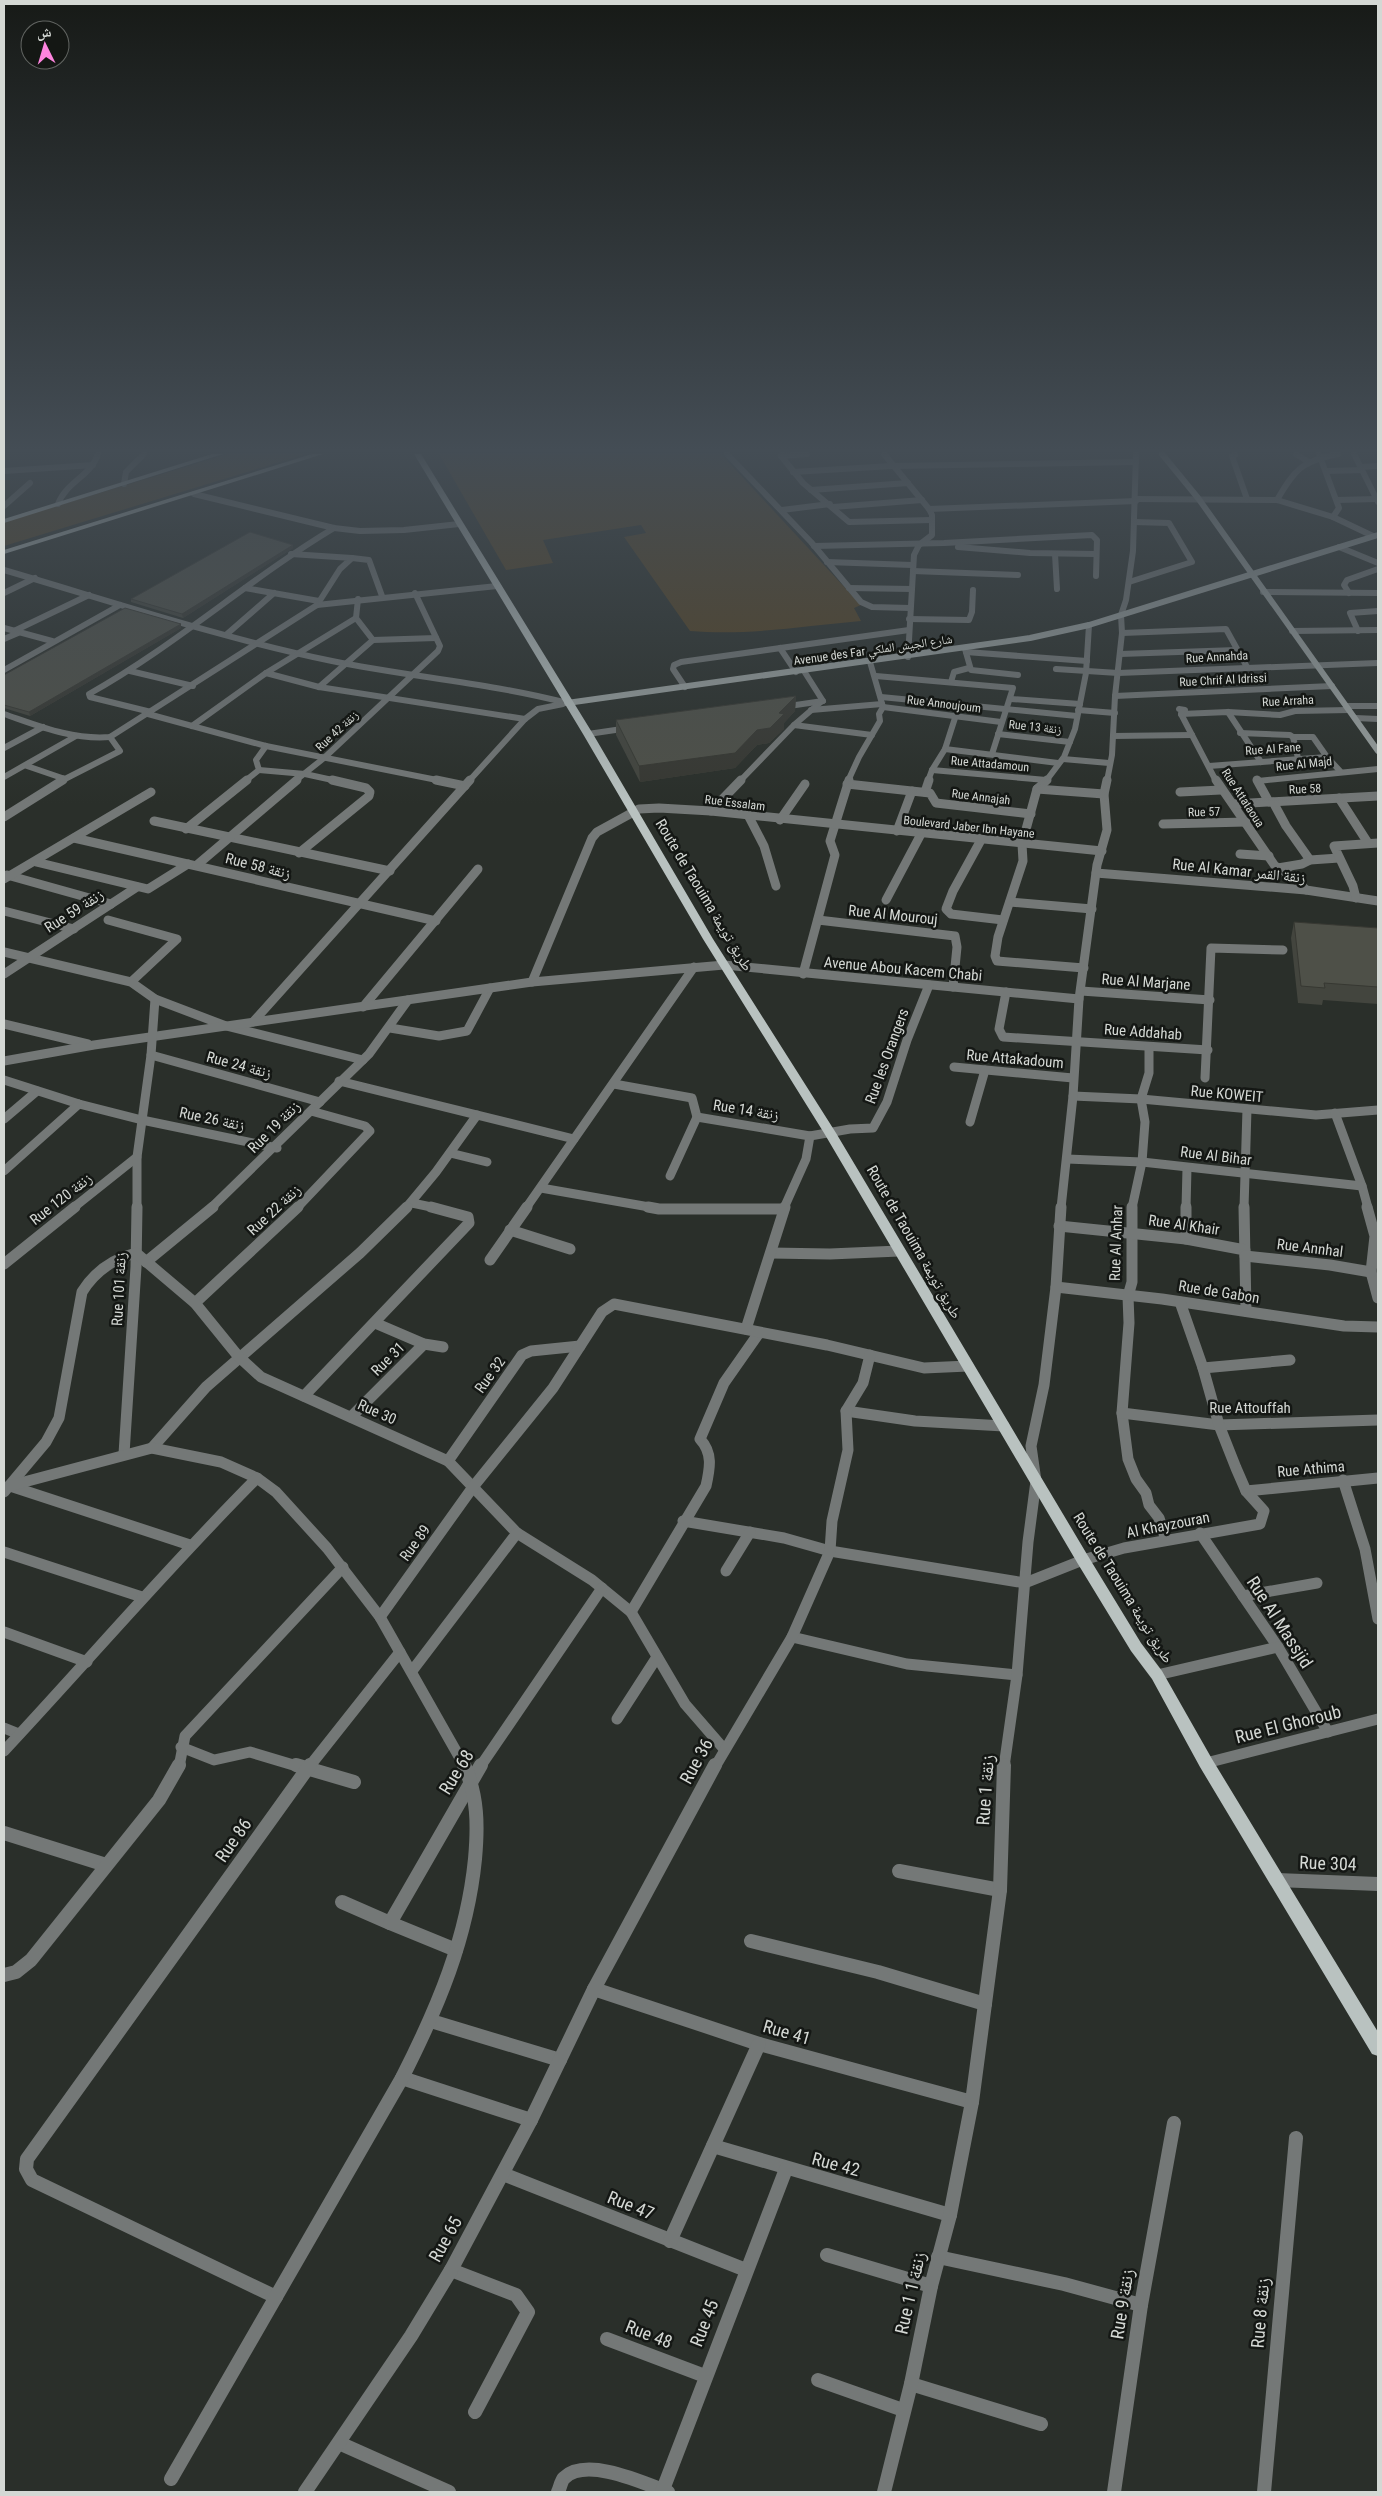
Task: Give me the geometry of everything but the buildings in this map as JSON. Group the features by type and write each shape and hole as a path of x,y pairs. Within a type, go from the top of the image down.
{"main road":[{"name":"Route de Taouima طريق تويمة","path":"488,570 567,703 588,734 724,965 830,1133 1083,1560 1136,1647 1157,1675 1206,1763 1378,2048"},
{"path":"1248,570 1378,751"},
{"name":"Avenue des Far شارع الجيش الملكي","path":"567,703 965,650 1022,640 1089,625 1265,570"}],"street":[{"path":"6,570 36,578 120,605 302,654 344,663 528,693 567,703"},
{"path":"269,570 195,626 130,671 93,690 89,696 266,746 465,786"},
{"path":"4,714 76,736 110,737 193,686 318,603 339,570"},
{"path":"373,570 382,596"},
{"path":"834,570 861,602 872,607 910,608"},
{"path":"908,657 913,570"},
{"path":"946,570 1018,576"},
{"path":"1056,570 1057,589"},
{"path":"1096,570 1096,576"},
{"name":"Rue 1 زنقة","path":"972,2102 1000,1890 1003,1775 1017,1675 1028,1542 1036,1481 1031,1446 1044,1385 1056,1287 1059,1226 1073,1096 1080,995 1096,873 1102,852 1107,821 1104,794 1113,736 1114,696 1122,633 1121,615 1130,570"},
{"path":"1129,582 1165,570"},
{"path":"1349,592 1344,585 1347,580 1374,570"},
{"path":"4,593 36,578"},
{"path":"245,588 318,603 498,586"},
{"path":"849,588 912,589"},
{"path":"909,619 967,621 970,619 972,612 973,590"},
{"path":"1264,592 1378,592"},
{"path":"227,634 274,593"},
{"path":"319,687 344,663 373,640 436,638 415,593"},
{"path":"4,639 89,595"},
{"path":"358,599 356,618 373,640"},
{"path":"4,670 52,641 120,605"},
{"path":"1358,631 1350,613 1378,611"},
{"path":"192,726 266,673 302,654 332,631 356,618"},
{"path":"1084,968 1008,962 995,959 998,937 1022,860 1022,844 1038,789 1042,787 1060,761 1070,742 1091,641 1089,625"},
{"path":"4,628 52,641"},
{"path":"1122,633 1226,629 1247,667"},
{"path":"685,687 673,667 677,663 686,660 909,630"},
{"path":"1292,632 1378,630"},
{"name":"Rue 42 زنقة","path":"197,865 324,758 414,674 438,651 440,646 436,638"},
{"path":"780,648 823,701"},
{"path":"969,668 965,650 1087,661"},
{"path":"1120,654 1237,650"},
{"path":"803,974 835,855 830,840 833,825 847,784 859,757 872,735 882,703 876,676 870,662"},
{"name":"Rue Annahda","path":"1056,669 1118,673 1378,663"},
{"path":"951,682 954,672 969,668 976,671 1018,675"},
{"path":"130,671 193,686"},
{"path":"266,673 319,687 525,719"},
{"path":"876,676 1014,689 1005,710 992,754"},
{"name":"Rue Chrif Al Idrissi","path":"1114,696 1332,686"},
{"path":"1011,699 1078,710"},
{"path":"774,708 823,701"},
{"path":"711,811 794,725 823,701"},
{"path":"253,1022 525,719 538,709 567,703"},
{"path":"811,710 882,703 1005,710 1078,710 1115,713"},
{"name":"Rue Annoujoum","path":"882,703 956,718 1001,722"},
{"name":"Rue Arraha","path":"1180,712 1280,715 1295,711 1378,706"},
{"name":"Rue Attataoua","path":"1180,712 1221,790 1278,868 1294,877 1306,890"},
{"path":"1228,712 1240,733 1261,762"},
{"path":"847,784 925,792 932,770 945,749 956,718"},
{"path":"1355,718 1378,719"},
{"path":"794,725 872,735"},
{"path":"4,748 42,727"},
{"path":"588,734 637,727"},
{"path":"1240,733 1288,734 1293,737 1313,737 1337,768"},
{"name":"Rue 13 زنقة","path":"998,734 1070,742"},
{"path":"1113,736 1192,735"},
{"path":"4,777 27,766 76,736"},
{"path":"4,817 65,779 120,752 110,737"},
{"path":"1293,737 1298,758"},
{"path":"259,770 255,765 255,760 266,746"},
{"path":"945,749 1060,761 1109,763"},
{"name":"Rue Al Fane","path":"1209,766 1327,757"},
{"path":"27,766 65,779"},
{"name":"Rue Al Majd","path":"1271,802 1257,780 1337,768 1378,769"},
{"path":"186,829 259,770 305,774 366,788 370,794 300,853"},
{"name":"Rue Attadamoun","path":"932,770 1046,780"},
{"path":"780,820 805,784"},
{"path":"1038,789 1104,794"},
{"path":"1180,792 1221,790"},
{"path":"897,831 912,791"},
{"path":"6,876 36,862 151,792"},
{"name":"Rue Annajah","path":"925,792 931,793 936,803 1031,814"},
{"name":"Rue 58","path":"1232,804 1378,796"},
{"path":"1339,798 1368,843"},
{"path":"1271,802 1310,860"},
{"name":"Rue Essalam","path":"634,812 648,808 711,811 749,817 833,825"},
{"path":"532,982 592,838 597,832 634,812"},
{"path":"749,817 764,846 776,886"},
{"path":"154,821 390,871"},
{"name":"Rue 57","path":"1163,824 1246,822"},
{"name":"Boulevard Jaber Ibn Hayane","path":"833,825 1102,852"},
{"path":"886,900 921,834"},
{"name":"Rue 58 زنقة","path":"74,838 436,921"},
{"path":"981,840 953,891 946,909 951,914 1003,920"},
{"path":"1356,898 1334,846 1378,843"},
{"path":"1240,854 1269,856"},
{"path":"1278,868 1302,864 1310,860 1339,858"},
{"path":"36,862 137,887 152,888 188,864"},
{"path":"363,1007 478,869"},
{"name":"Rue Al Kamar زنقة القمر","path":"1096,873 1306,890 1378,901"},
{"path":"6,876 110,904"},
{"name":"Rue 59 زنقة","path":"4,974 137,887"},
{"path":"1010,902 1092,908"},
{"path":"4,911 74,929"},
{"path":"108,920 177,939 131,982"},
{"name":"Rue Al Mourouj","path":"818,920 956,937 953,987"},
{"path":"1205,1078 1212,948 1283,950"},
{"path":"4,952 131,982 155,999 226,1026 363,1060"},
{"name":"Avenue Abou Kacem Chabi","path":"4,1061 153,1036 532,982 724,965 1006,992 1080,995"},
{"path":"490,1260 694,967"},
{"name":"Rue les Orangers","path":"864,1128 873,1128 887,1102 907,1040 929,985"},
{"path":"390,1028 446,1036 463,1033 467,1031 490,988"},
{"name":"Rue Addahab","path":"1006,992 999,1029 1000,1035 1006,1037 1208,1050"},
{"name":"Rue Al Marjane","path":"1080,995 1210,1000"},
{"name":"Rue 101 زنقة","path":"124,1454 136,1253 137,1157 151,1055 155,999"},
{"name":"Rue 19 زنقة","path":"146,1262 166,1247 277,1148 339,1081 363,1060 390,1028 408,1000"},
{"path":"4,1024 94,1045"},
{"path":"1140,1099 1149,1073 1149,1047"},
{"name":"Rue 24 زنقة","path":"151,1055 320,1102"},
{"name":"Rue Attakadoum","path":"954,1068 1073,1078"},
{"path":"970,1122 985,1070"},
{"name":"Rue 26 زنقة","path":"4,1080 79,1104 142,1120 277,1148"},
{"path":"339,1081 574,1139"},
{"name":"Rue 14 زنقة","path":"614,1084 692,1098 698,1117 810,1136 864,1128"},
{"path":"4,1119 37,1090"},
{"name":"Rue KOWEIT","path":"1073,1096 1140,1099 1316,1115 1378,1110"},
{"name":"Rue Al Anhar","path":"1140,1099 1145,1122 1142,1162 1132,1201 1130,1233 1133,1254 1132,1282 1128,1296 1129,1323 1122,1413 1128,1459 1136,1479 1146,1493 1149,1505 1159,1518 1166,1540"},
{"path":"4,1171 79,1104"},
{"path":"1246,1109 1246,1311"},
{"name":"Rue 22 زنقة","path":"195,1302 310,1196 368,1135 369,1128 365,1126 311,1111"},
{"path":"1335,1113 1362,1186 1376,1236 1374,1274 1378,1298"},
{"path":"152,1448 174,1418 238,1356 340,1272 412,1203 434,1177 477,1115"},
{"path":"670,1176 698,1117"},
{"path":"746,1329 784,1209 806,1159 810,1136"},
{"path":"450,1153 487,1162"},
{"name":"Rue 120 زنقة","path":"4,1264 137,1157"},
{"name":"Rue Al Bihar","path":"1067,1159 1142,1162 1245,1175 1362,1186"},
{"path":"1186,1239 1188,1168"},
{"path":"541,1188 659,1209 784,1209"},
{"path":"304,1396 468,1223 468,1217 463,1214 412,1203"},
{"name":"Rue Al Khair","path":"1059,1226 1186,1239 1245,1253"},
{"path":"510,1230 570,1249"},
{"path":"771,1253 830,1254 899,1251"},
{"path":"6,1488 46,1442 59,1418 85,1287 95,1273 106,1265 136,1253"},
{"name":"Rue 30","path":"136,1253 195,1302 238,1356 261,1377 448,1461 517,1533 602,1588 631,1612"},
{"name":"Rue Annhal","path":"1245,1253 1330,1265 1374,1274"},
{"name":"Rue de Gabon","path":"1056,1287 1336,1324 1378,1327"},
{"path":"1180,1302 1203,1368 1219,1425 1246,1491"},
{"name":"Rue 89","path":"380,1617 473,1487 552,1388 602,1312 614,1304 827,1345 924,1368 968,1366"},
{"path":"375,1323 424,1344 443,1348"},
{"path":"724,1749 686,1704 631,1612 683,1520 706,1486 709,1471 708,1448 700,1439 724,1383 759,1333"},
{"name":"Rue 31","path":"351,1417 424,1344"},
{"name":"Rue 32","path":"448,1461 522,1355 531,1351 580,1346"},
{"path":"830,1551 832,1520 848,1450 846,1412 863,1383 870,1355"},
{"path":"1203,1368 1290,1360"},
{"path":"846,1412 915,1420 1004,1426"},
{"name":"Rue Attouffah","path":"1122,1413 1219,1425 1378,1420"},
{"path":"6,1488 124,1454 152,1448 222,1462 257,1478 276,1492 343,1567 380,1617 472,1780 478,1821 476,1864 471,1898 456,1950 431,2021 402,2078 171,2479"},
{"path":"4,1751 87,1662 142,1597 190,1545 257,1478"},
{"name":"Rue Athima","path":"1246,1491 1378,1478"},
{"path":"1343,1480 1365,1549 1378,1619"},
{"path":"6,1488 190,1545"},
{"name":"Al Khayzouran","path":"1025,1583 1083,1560 1124,1548 1200,1533 1260,1524 1264,1511 1246,1491"},
{"path":"683,1520 750,1532 830,1551 1025,1583"},
{"path":"726,1572 750,1532"},
{"path":"412,1671 517,1533"},
{"name":"Rue Al Massjid","path":"1200,1533 1278,1646 1328,1732"},
{"name":"Rue 36","path":"594,1989 724,1749 792,1637 830,1551"},
{"path":"4,1552 142,1597"},
{"path":"4,1975 16,1972 31,1960 159,1800 179,1766 181,1747 185,1736 343,1567"},
{"path":"1243,1596 1317,1582"},
{"name":"Rue 68","path":"390,1923 472,1780 602,1588"},
{"path":"4,1632 87,1662"},
{"path":"792,1637 908,1664 1017,1675"},
{"path":"1157,1675 1278,1646"},
{"name":"Rue 86","path":"276,2297 32,2180 26,2169 27,2159 307,1769 400,1652"},
{"path":"617,1719 657,1657"},
{"name":"Rue El Ghoroub","path":"1206,1763 1378,1719"},
{"path":"4,1728 19,1734"},
{"path":"181,1747 208,1759 219,1760 240,1752 250,1752 354,1782"},
{"path":"4,1833 106,1865"},
{"path":"899,1871 1000,1890"},
{"name":"Rue 304","path":"1276,1880 1378,1884"},
{"path":"342,1902 456,1950"},
{"path":"751,1941 878,1972 985,2004"},
{"name":"Rue 41","path":"594,1989 759,2044 972,2102"},
{"name":"Rue 65","path":"305,2492 411,2336 451,2270 531,2120 594,1989"},
{"path":"431,2021 560,2060"},
{"path":"670,2241 759,2044"},
{"path":"402,2078 531,2120"},
{"name":"Rue 1 زنقة 1","path":"884,2492 911,2384 931,2286 950,2214 972,2102"},
{"name":"Rue 9 زنقة","path":"1114,2492 1141,2305 1174,2122"},
{"name":"Rue 8 زنقة","path":"1264,2492 1296,2138"},
{"name":"Rue 42","path":"713,2146 786,2170 950,2214"},
{"name":"Rue 45","path":"664,2492 705,2376 786,2170"},
{"name":"Rue 47","path":"502,2174 746,2270"},
{"path":"827,2255 931,2286"},
{"path":"938,2257 1064,2284 1141,2305"},
{"path":"451,2270 516,2295 528,2312 474,2412"},
{"name":"Rue 48","path":"607,2339 705,2376"},
{"path":"818,2380 903,2410"},
{"path":"911,2384 1041,2424"},
{"path":"339,2443 449,2492"},
{"path":"558,2492 564,2479 572,2472 584,2469 600,2470 664,2492"}],"shaded area":[{"path":"648,570 829,570 861,605 854,608 861,621 776,630 690,631"}]}
